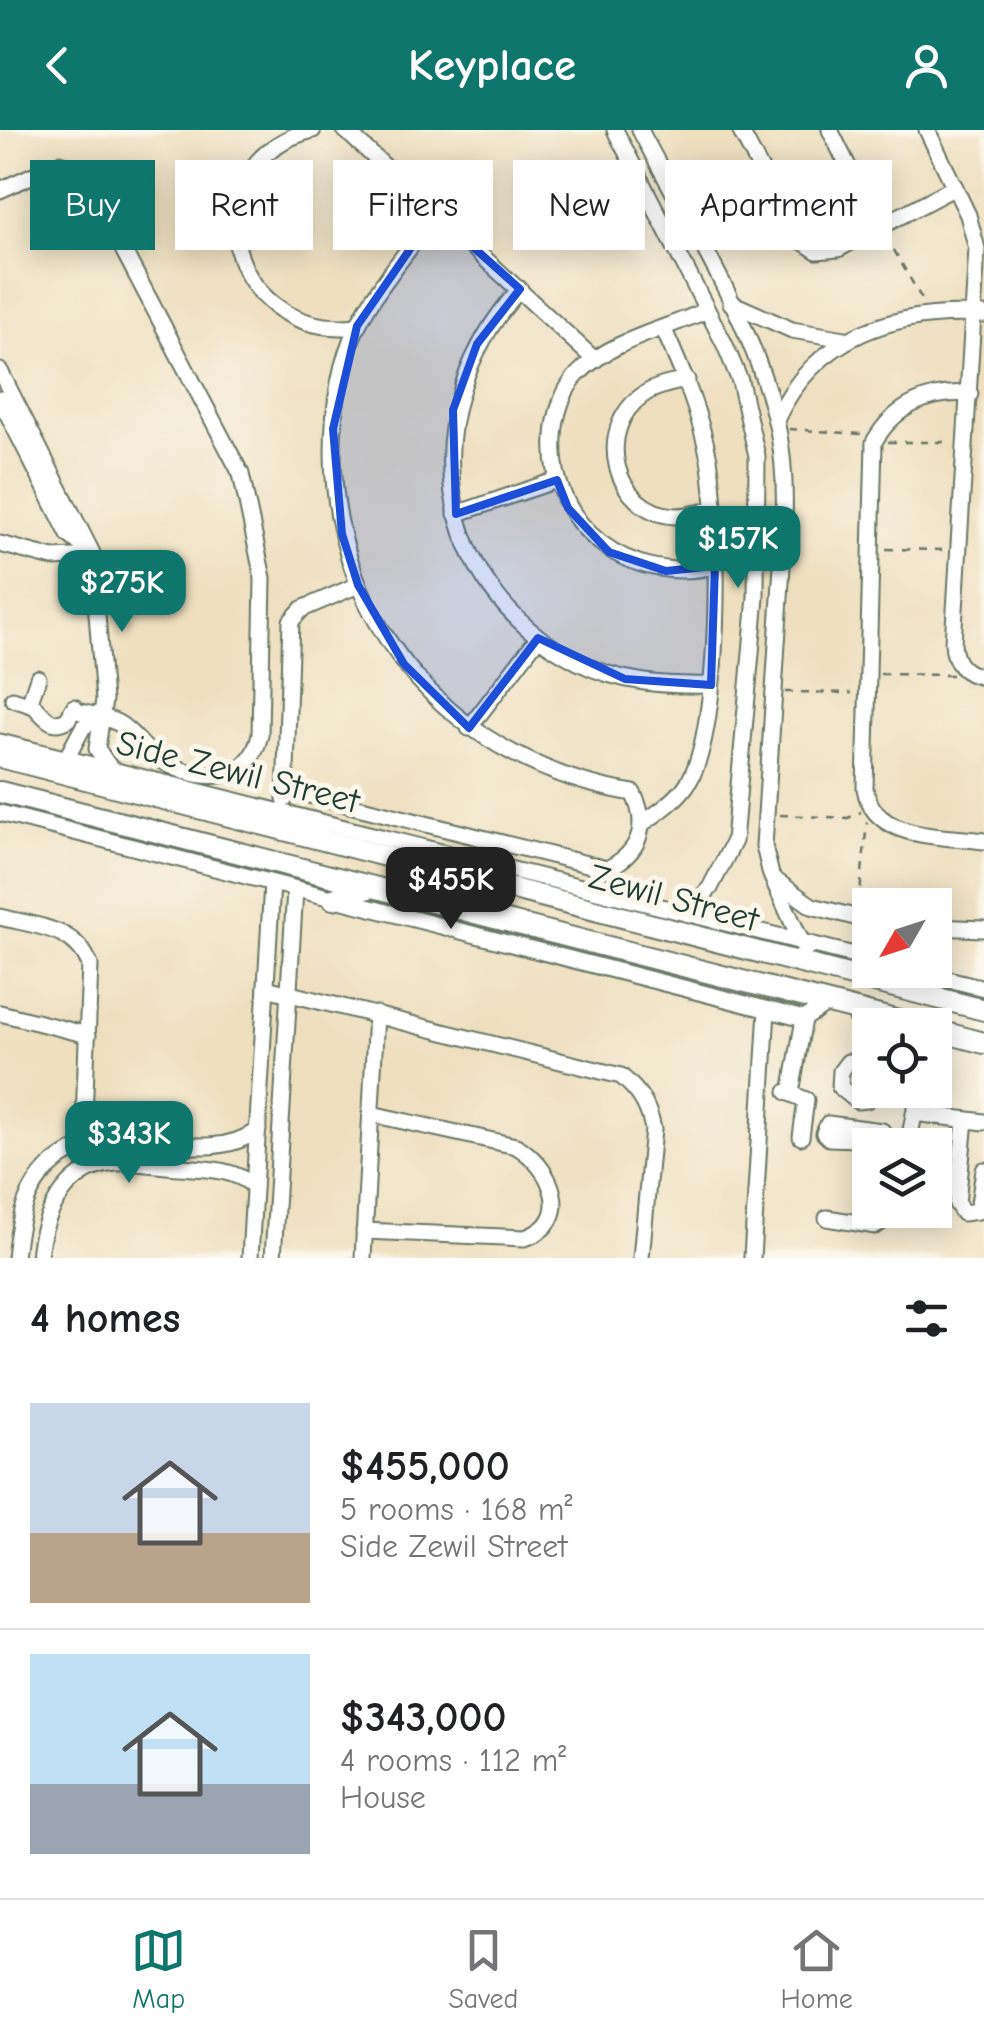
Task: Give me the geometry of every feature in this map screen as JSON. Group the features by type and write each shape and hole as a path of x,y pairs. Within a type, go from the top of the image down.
{"main road":[{"name":"Zewil Street","path":"0,758 395,850 451,874 813,967 983,999"},
{"name":"Zewil Street","path":"0,792 852,1009"},
{"path":"447,906 456,891 451,874"},
{"path":"490,916 488,896 493,884"},
{"path":"333,899 374,887"},
{"path":"952,1035 984,1043"}],"street":[{"path":"313,130 281,142 251,173 236,213 238,256 259,294 294,320 336,329 357,326"},
{"path":"346,130 378,160"},
{"path":"615,130 740,381 750,418 760,495 755,615 734,841 710,888 686,913"},
{"path":"640,130 759,366 777,424 785,490 764,846 771,876 813,967"},
{"path":"740,130 756,160"},
{"path":"830,130 845,160"},
{"path":"926,130 955,187 977,248 980,315 970,394 954,654 964,671 979,677"},
{"path":"0,190 49,164 60,163 80,172 241,474 255,526 265,632 260,736 248,763 224,777 181,768 153,754 122,725 101,717 73,709 66,721 55,723 42,718 21,701 38,678"},
{"path":"892,220 955,187"},
{"path":"285,789 607,869 626,860 638,844 643,823 633,793 547,771 469,728 404,664 358,585 342,534 333,482 333,429 341,377 357,326 410,250"},
{"path":"476,250 595,360"},
{"path":"520,289 486,330 462,376 449,444 456,514 479,570 516,618 538,638 580,663 625,679 711,685"},
{"path":"728,302 792,330 845,339"},
{"path":"707,310 618,345 595,360 576,376 562,400 554,426 557,480 568,508 586,532 609,552 666,571 715,566"},
{"path":"777,424 810,368 845,339 881,324 930,314 980,315"},
{"path":"643,823 673,800 693,774 711,685 715,566 709,461 687,380 664,330"},
{"path":"0,370 92,554 104,682 97,749 113,772"},
{"path":"687,380 645,393 625,412 614,438 615,465 627,490 648,508 674,516 713,510"},
{"path":"970,394 946,393 912,403 876,439 864,788 868,804 894,828 984,841"},
{"path":"0,399 69,535 92,554"},
{"path":"456,514 557,480"},
{"path":"0,544 53,558 92,554"},
{"path":"284,813 291,621 302,609 358,585"},
{"path":"469,728 538,638"},
{"path":"66,759 82,727 101,717"},
{"name":"Side Zewil Street","path":"0,742 284,813 395,850 686,913 852,956"},
{"path":"0,813 804,1019"},
{"path":"734,841 742,847 764,846"},
{"path":"771,876 802,901 852,917"},
{"path":"250,1258 272,883"},
{"path":"273,1258 295,889"},
{"path":"0,917 64,933 85,952 91,980 83,1145"},
{"path":"952,928 984,929"},
{"path":"952,986 983,999"},
{"path":"266,988 620,1076 637,1090 648,1108 652,1129 642,1258"},
{"path":"801,1137 806,1100 789,1092 804,1019 828,1002"},
{"path":"752,1258 767,1010"},
{"path":"363,1258 376,1014"},
{"path":"1,1018 88,1035"},
{"path":"844,1126 851,1099 843,1092 840,1076 844,1066 852,1064"},
{"path":"911,1128 915,1108"},
{"path":"914,1113 984,1122"},
{"path":"364,1231 525,1238 538,1234 554,1214 550,1181 530,1154 516,1146 371,1114"},
{"path":"965,1120 957,1204 963,1213 978,1211 984,1170"},
{"path":"15,1258 25,1200 53,1163 83,1145 116,1138 222,1146 258,1130"},
{"path":"39,1258 44,1226 58,1197 74,1181 104,1164 222,1170 254,1186"},
{"path":"826,1218 852,1222"}],"path":[{"path":"892,249 930,314"},
{"path":"777,424 876,439 967,442"},
{"path":"874,549 960,550"},
{"path":"868,674 979,677"},
{"path":"774,692 868,694"},
{"path":"764,814 848,818 868,804"},
{"path":"865,888 868,804"}],"highlighted area":[{"path":"435,213 520,289 477,344 453,410 456,514 557,480 568,508 609,552 666,571 715,566 711,685 625,679 538,638 469,728 404,664 358,585 342,534 333,429 357,326"}]}
